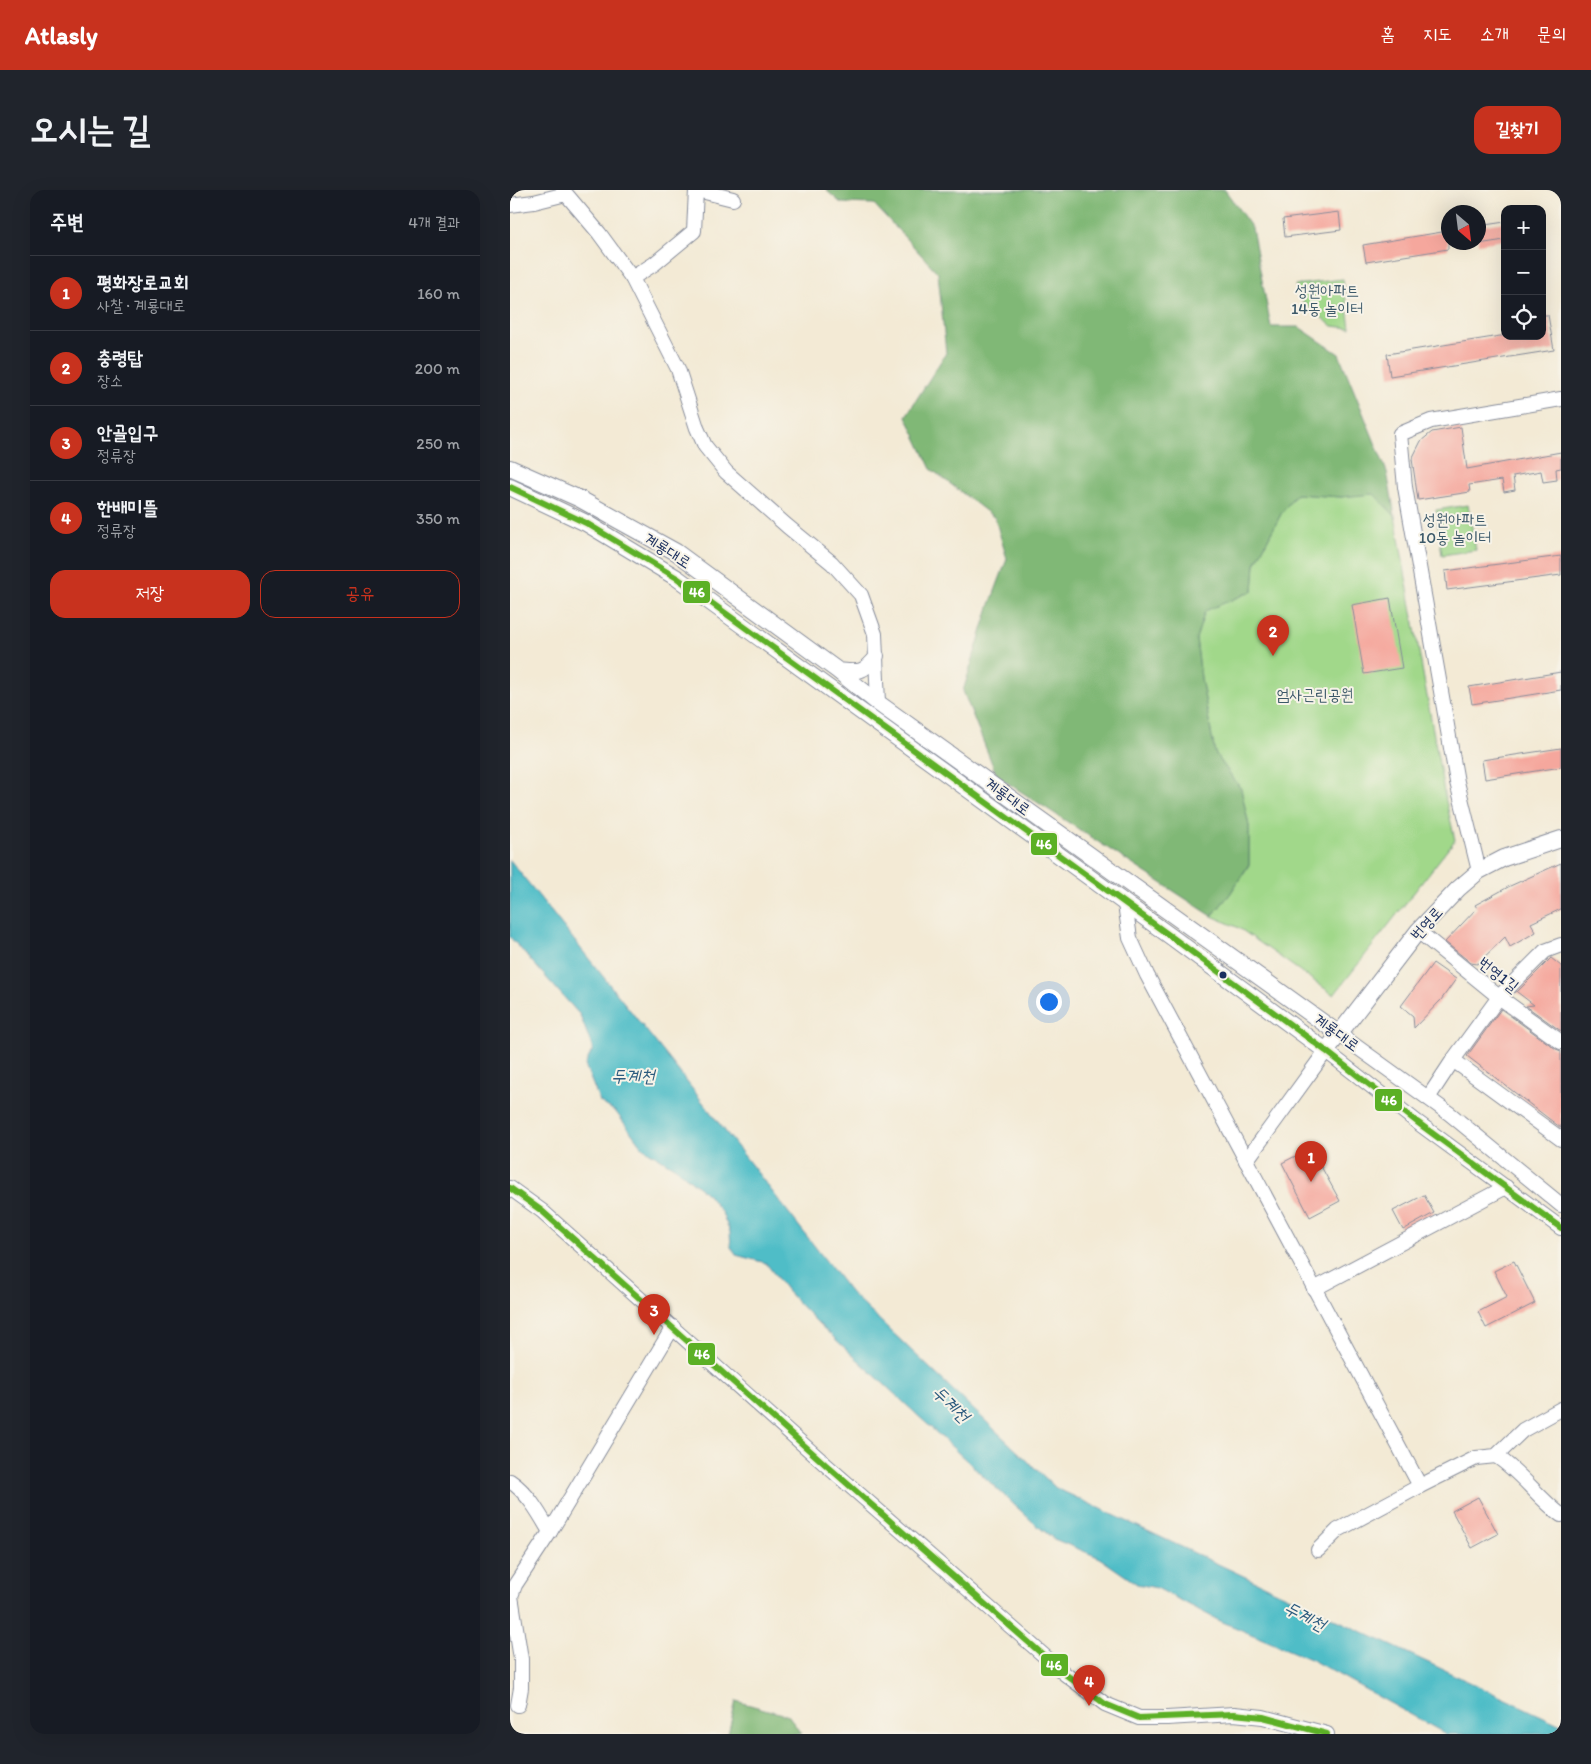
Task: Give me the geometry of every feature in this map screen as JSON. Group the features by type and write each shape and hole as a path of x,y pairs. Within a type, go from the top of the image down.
{"main road":[{"name":"계룡대로","path":"510,468 580,499 676,552 837,670 878,703 1339,1034"},
{"name":"계룡대로","path":"510,487 586,523 677,578 1326,1051"},
{"name":"번영로","path":"1326,1051 1418,931 1458,889 1479,871 1504,858 1561,839"}],"street":[{"path":"632,278 654,264 694,231 696,190 733,199"},
{"path":"510,205 534,202 568,192 599,232 632,278 678,369 697,428 705,446 726,472 832,563 861,595 875,634 878,703"},
{"path":"1479,871 1453,763 1405,487 1400,434 1431,421 1561,400"},
{"path":"837,670 858,672 868,667 877,656"},
{"path":"1125,904 1130,938 1147,975 1420,1486"},
{"name":"번영1길","path":"1418,931 1499,997 1561,1042"},
{"path":"1428,1098 1499,997 1545,951 1561,945"},
{"name":"계룡대로","path":"1339,1034 1428,1098 1561,1205"},
{"path":"1246,1161 1326,1051"},
{"name":"계룡대로","path":"1326,1051 1417,1122 1561,1228"},
{"path":"1453,1060 1561,1139"},
{"path":"1314,1289 1506,1187"},
{"path":"510,1188 542,1211 826,1465 1065,1674 1105,1704 1139,1718 1234,1714 1263,1717 1326,1734"},
{"path":"518,1705 521,1688 521,1659 511,1596 515,1585 550,1532 672,1327"},
{"path":"1318,1550 1338,1530 1420,1486 1476,1458 1496,1456 1523,1430 1561,1409"},
{"path":"1496,1456 1510,1465 1546,1504 1561,1515"},
{"path":"510,1481 517,1486 538,1511 550,1532"}],"green space":[{"path":"826,190 1225,190 1252,228 1271,327 1299,327 1339,354 1387,472 1395,516 1374,494 1341,497 1296,494 1281,514 1255,564 1253,591 1205,611 1196,639 1215,753 1241,789 1249,826 1249,864 1230,894 1212,916 997,776 963,691 989,607 1007,559 995,518 931,469 906,416 946,353 938,273 874,204 841,203"},
{"name":"성원아파트 14동 놀이터","path":"1343,279 1350,328 1332,326 1302,301 1295,285"},
{"name":"엄사근린공원","path":"1374,493 1395,516 1444,792 1455,840 1334,995 1239,928 1212,916 1230,894 1249,865 1249,826 1241,789 1215,753 1201,678 1196,638 1205,610 1253,591 1255,564 1281,514 1296,494 1341,497"},
{"name":"성원아파트 10동 놀이터","path":"1468,505 1476,550 1442,555 1436,510"},
{"path":"736,1701 789,1716 801,1734 728,1734"}],"water":[{"name":"두계천","path":"510,860 673,1064 851,1293 1056,1488 1561,1725 1561,1734 1446,1734 1312,1660 1218,1620 1157,1588 1137,1584 1098,1557 1054,1539 1034,1523 818,1323 787,1291 766,1263 736,1255 731,1247 730,1232 722,1213 708,1195 677,1169 642,1147 616,1112 600,1102 585,1065 593,1049 580,1015 510,937"}],"building":[{"path":"1339,212 1341,230 1285,237 1283,219"},
{"path":"1501,223 1501,241 1486,243 1486,225"},
{"path":"1441,232 1442,250 1366,262 1363,245"},
{"path":"1546,315 1548,315 1554,350 1390,376 1387,354 1500,336 1501,340 1546,340"},
{"path":"1461,427 1467,469 1561,452 1561,468 1556,469 1557,480 1543,482 1541,471 1513,476 1515,490 1504,492 1502,480 1469,485 1470,492 1418,500 1412,459 1421,441 1432,432"},
{"path":"1561,556 1561,575 1447,590 1445,571"},
{"path":"1390,598 1402,668 1364,674 1352,605"},
{"path":"1561,672 1561,690 1472,704 1469,687"},
{"path":"1561,748 1561,767 1485,779 1482,760"},
{"path":"1561,863 1561,909 1531,923 1536,932 1510,947 1505,937 1477,964 1471,963 1445,942 1477,908 1475,905 1510,886"},
{"path":"1551,958 1561,966 1561,1031 1526,1006 1534,1005 1517,992"},
{"path":"1433,963 1456,979 1441,1000 1414,1028 1413,1016 1401,1006"},
{"path":"1501,1009 1561,1051 1561,1128 1467,1056"},
{"path":"1311,1148 1340,1201 1310,1217 1282,1163"},
{"path":"1424,1195 1434,1213 1403,1230 1393,1211"},
{"path":"1514,1261 1535,1303 1486,1328 1478,1312 1507,1297 1494,1271"},
{"path":"1478,1497 1498,1534 1472,1548 1452,1511"}],"transit line":[{"name":"46","path":"510,487 586,523 677,578 1173,938 1561,1228"},
{"name":"46","path":"510,1188 542,1211 826,1465 1065,1674 1105,1704 1139,1718 1234,1714 1263,1717 1327,1734"}],"place":[{"name":"충령탑","path":"1273,656"},
{"name":"평화장로교회","path":"1311,1182"},
{"name":"안골입구","path":"654,1335"},
{"name":"한배미뜰","path":"1089,1706"}]}
